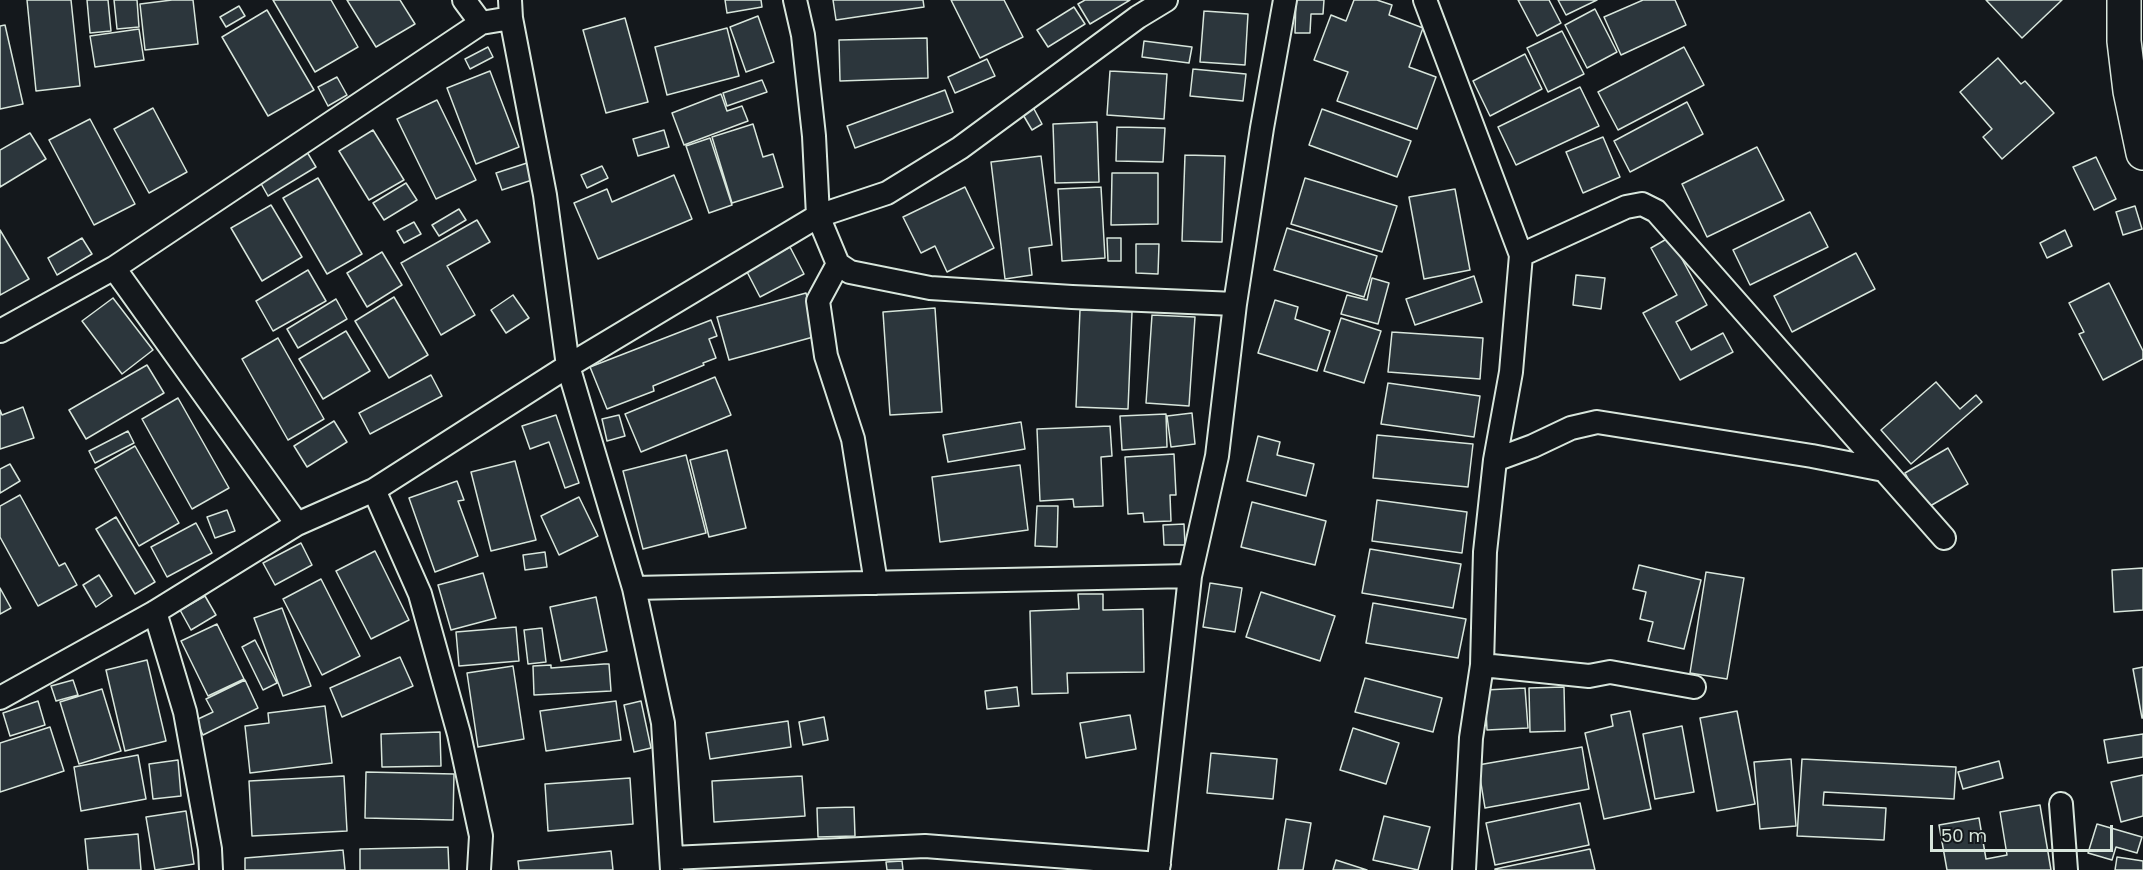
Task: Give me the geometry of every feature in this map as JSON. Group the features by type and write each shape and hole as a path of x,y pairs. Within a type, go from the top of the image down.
{"main road":[{"path":"2124,0 2125,51 2130,91 2143,153"}],"street":[{"path":"464,0 481,23"},
{"path":"795,0 803,35 814,136 818,216 838,264 850,272 861,275 930,288 1235,304"},
{"path":"0,698 155,612 297,524 374,490 568,366 818,216 887,194 960,148 1138,17 1166,0"},
{"path":"0,331 114,268 481,23 511,9 545,195 568,366 634,588 663,723 672,864 926,846 1159,867 1190,576 1217,456 1235,304 1262,128 1286,0"},
{"path":"1425,0 1521,255 1511,372 1495,460 1485,552 1482,665 1471,738 1464,870"},
{"path":"1521,255 1626,207 1642,204 1656,211 1944,538"},
{"path":"838,264 818,301 826,356 853,439 876,583"},
{"path":"114,268 297,524"},
{"path":"1495,460 1533,446 1571,428 1597,422 1812,456 1884,470"},
{"path":"374,490 420,594 459,734 481,836 479,870"},
{"path":"634,588 1190,576"},
{"path":"155,612 184,712 210,849 211,870"},
{"path":"1482,665 1589,676 1610,672 1694,687"},
{"path":"2061,804 2066,870"}],"building":[{"path":"27,0 71,0 80,86 36,91"},
{"path":"87,0 108,0 111,31 90,33"},
{"path":"114,0 137,0 139,27 117,29"},
{"path":"193,0 198,44 145,50 140,4"},
{"path":"273,0 331,0 358,47 315,72"},
{"path":"347,0 400,0 415,24 376,47"},
{"path":"725,0 761,0 762,7 727,13"},
{"path":"833,0 923,0 924,7 836,20"},
{"path":"951,0 1004,0 1023,37 980,58"},
{"path":"1085,0 1130,0 1090,24 1078,4"},
{"path":"1296,0 1324,0 1323,14 1311,14 1310,33 1295,33"},
{"path":"1354,0 1377,0 1392,5 1389,15 1423,28 1409,67 1436,77 1417,129 1337,101 1348,72 1314,60 1331,15 1346,21"},
{"path":"1518,0 1549,0 1561,23 1537,36"},
{"path":"1558,0 1597,0 1566,15"},
{"path":"1643,0 1675,0 1686,25 1621,55 1604,17"},
{"path":"1986,0 2062,0 2022,38"},
{"path":"239,6 245,16 226,27 220,17"},
{"path":"1074,7 1085,24 1048,47 1037,30"},
{"path":"1595,9 1617,52 1587,68 1565,25"},
{"path":"267,10 314,90 268,116 222,37"},
{"path":"1204,11 1248,14 1245,65 1200,62"},
{"path":"758,16 774,62 746,72 730,27"},
{"path":"625,18 648,102 606,113 583,30"},
{"path":"5,25 23,104 0,109 0,26"},
{"path":"727,28 739,76 667,95 655,47"},
{"path":"139,29 144,60 95,67 90,36"},
{"path":"1562,31 1584,74 1548,92 1527,48"},
{"path":"927,38 928,78 840,81 839,40"},
{"path":"1144,41 1192,47 1189,63 1142,57"},
{"path":"488,47 493,57 470,69 465,59"},
{"path":"1684,47 1704,85 1618,130 1598,92"},
{"path":"1525,54 1542,89 1490,116 1473,81"},
{"path":"1998,58 2021,84 2025,81 2054,113 2002,159 1983,137 1992,129 1960,92"},
{"path":"987,59 995,76 955,93 948,77"},
{"path":"1193,69 1246,74 1243,101 1190,96"},
{"path":"490,71 519,147 476,164 447,88"},
{"path":"1110,71 1167,74 1164,119 1107,115"},
{"path":"337,77 347,95 328,106 318,87"},
{"path":"762,80 767,92 727,106 723,93"},
{"path":"1580,87 1599,126 1516,165 1498,127"},
{"path":"945,90 953,112 855,148 847,126"},
{"path":"721,94 727,111 742,106 748,121 684,145 672,113"},
{"path":"437,100 476,180 436,199 397,119"},
{"path":"1687,102 1703,134 1630,172 1614,141"},
{"path":"1033,107 1042,124 1032,130 1022,113"},
{"path":"153,108 187,172 149,193 114,129"},
{"path":"1322,109 1411,141 1397,177 1309,145"},
{"path":"90,119 135,204 94,225 49,140"},
{"path":"1097,122 1099,182 1055,183 1053,124"},
{"path":"753,124 763,157 773,154 783,187 732,203 712,137"},
{"path":"1117,127 1165,128 1163,162 1116,161"},
{"path":"373,130 404,180 369,200 339,151"},
{"path":"664,130 669,147 638,156 633,139"},
{"path":"30,133 46,159 0,187 0,150"},
{"path":"1603,137 1620,177 1583,193 1566,152"},
{"path":"710,138 732,205 709,213 686,146"},
{"path":"1757,147 1784,200 1707,237 1682,184"},
{"path":"307,152 316,167 268,196 259,180"},
{"path":"1185,155 1225,156 1222,242 1182,241"},
{"path":"1041,156 1052,245 1029,248 1032,275 1005,279 991,162"},
{"path":"2096,157 2116,199 2094,210 2073,167"},
{"path":"530,162 535,179 502,190 496,173"},
{"path":"602,166 608,178 587,188 581,175"},
{"path":"1112,173 1158,173 1158,224 1111,225"},
{"path":"674,175 692,219 598,259 574,203 607,189 612,202"},
{"path":"318,178 362,254 327,274 283,198"},
{"path":"1305,178 1397,206 1382,252 1291,224"},
{"path":"406,183 417,200 384,220 373,203"},
{"path":"965,187 994,248 947,272 935,246 921,253 903,217"},
{"path":"1101,187 1105,258 1062,261 1058,189"},
{"path":"1455,189 1470,270 1424,279 1409,197"},
{"path":"271,205 302,257 262,281 231,228"},
{"path":"2135,206 2142,229 2123,235 2116,212"},
{"path":"459,209 466,220 439,236 432,225"},
{"path":"1810,212 1828,247 1750,285 1733,250"},
{"path":"477,220 490,242 447,266 475,315 441,335 401,263"},
{"path":"414,222 421,234 404,243 397,231"},
{"path":"1287,228 1377,256 1364,297 1274,270"},
{"path":"0,230 29,279 0,295"},
{"path":"2065,230 2072,246 2047,258 2040,243"},
{"path":"1670,237 1707,305 1676,322 1691,350 1723,333 1733,352 1680,380 1643,313 1677,295 1651,248"},
{"path":"82,238 92,254 57,275 48,258"},
{"path":"1107,238 1121,238 1121,261 1108,261"},
{"path":"1136,244 1159,244 1158,274 1136,273"},
{"path":"790,247 804,274 760,297 746,270"},
{"path":"382,252 402,285 367,307 347,273"},
{"path":"1856,253 1875,289 1792,332 1774,296"},
{"path":"308,270 326,301 273,331 256,301"},
{"path":"1576,275 1605,278 1601,309 1573,305"},
{"path":"1474,276 1482,302 1415,325 1406,299"},
{"path":"1372,278 1389,283 1378,324 1341,314 1347,295 1367,300"},
{"path":"2109,283 2143,351 2143,359 2103,380 2079,334 2084,332 2069,303"},
{"path":"806,293 817,336 729,360 717,317"},
{"path":"513,295 529,318 506,333 491,310"},
{"path":"394,297 428,355 389,378 355,321"},
{"path":"113,298 153,350 122,374 82,321"},
{"path":"336,299 347,319 298,348 287,329"},
{"path":"1275,300 1298,307 1295,319 1330,331 1317,371 1258,353"},
{"path":"935,308 942,412 890,415 883,312"},
{"path":"1080,310 1132,312 1128,409 1076,407"},
{"path":"1152,315 1195,317 1189,406 1146,403"},
{"path":"1341,318 1381,331 1364,383 1324,371"},
{"path":"711,320 717,336 709,339 716,358 653,386 654,391 607,409 590,367"},
{"path":"346,331 370,371 323,399 299,359"},
{"path":"1392,332 1483,338 1480,379 1388,372"},
{"path":"278,338 324,419 288,440 242,359"},
{"path":"147,365 164,393 86,439 69,410"},
{"path":"431,375 442,396 370,434 359,413"},
{"path":"715,377 731,415 641,452 625,414"},
{"path":"1936,382 1960,409 1976,395 1982,402 1911,464 1881,430"},
{"path":"1388,383 1480,396 1474,437 1381,424"},
{"path":"178,398 229,488 192,509 142,419"},
{"path":"23,407 34,438 0,449 0,410 2,415"},
{"path":"1192,413 1195,444 1171,447 1167,416"},
{"path":"1166,414 1167,447 1122,450 1120,416"},
{"path":"556,415 579,483 565,488 549,442 530,449 522,426"},
{"path":"619,415 625,436 607,441 602,419"},
{"path":"334,421 347,442 307,467 294,446"},
{"path":"1021,422 1025,449 948,462 943,435"},
{"path":"1110,426 1112,456 1101,457 1103,506 1074,507 1073,499 1040,501 1037,429"},
{"path":"128,431 134,443 95,463 89,451"},
{"path":"1377,435 1473,444 1468,487 1373,478"},
{"path":"1258,436 1280,442 1277,455 1314,464 1306,496 1247,481"},
{"path":"135,446 179,523 139,546 95,469"},
{"path":"1948,448 1968,484 1925,509 1905,473"},
{"path":"727,450 746,528 709,537 690,460"},
{"path":"1174,454 1176,495 1170,495 1171,521 1144,522 1143,513 1128,514 1125,457"},
{"path":"686,455 706,533 643,549 623,471"},
{"path":"515,461 536,540 491,551 471,472"},
{"path":"10,464 20,481 0,493 0,469"},
{"path":"1020,465 1028,530 940,542 932,477"},
{"path":"457,481 464,500 458,501 478,556 435,572 409,498"},
{"path":"20,495 59,566 65,563 77,585 38,606 0,537 0,506"},
{"path":"579,497 598,536 559,555 541,516"},
{"path":"1377,500 1467,512 1462,553 1372,541"},
{"path":"1252,502 1326,521 1315,565 1241,547"},
{"path":"1037,506 1058,506 1057,547 1035,546"},
{"path":"227,510 235,531 215,538 207,517"},
{"path":"116,517 155,582 135,594 96,529"},
{"path":"196,523 212,553 167,577 151,547"},
{"path":"1184,524 1185,545 1164,545 1163,525"},
{"path":"301,543 312,565 275,585 263,563"},
{"path":"1370,549 1461,564 1453,608 1362,593"},
{"path":"375,551 409,620 371,639 336,571"},
{"path":"545,552 547,567 525,570 523,555"},
{"path":"1639,565 1701,580 1684,649 1648,641 1653,622 1640,619 1646,592 1633,589"},
{"path":"2143,568 2143,610 2114,612 2112,570"},
{"path":"1706,572 1744,578 1727,679 1690,673"},
{"path":"483,573 496,618 451,630 438,585"},
{"path":"99,575 112,596 96,607 83,585"},
{"path":"321,579 360,656 322,675 283,599"},
{"path":"1210,583 1242,588 1235,632 1203,627"},
{"path":"0,588 11,608 0,614"},
{"path":"1261,592 1335,616 1320,661 1246,637"},
{"path":"1078,594 1103,594 1103,610 1143,609 1144,672 1067,673 1068,693 1032,694 1030,611 1079,609"},
{"path":"205,596 216,615 191,630 180,610"},
{"path":"596,597 607,651 561,661 550,607"},
{"path":"1373,603 1466,619 1458,658 1366,643"},
{"path":"282,608 311,686 283,696 254,618"},
{"path":"217,624 244,679 208,696 181,641"},
{"path":"516,627 519,661 459,666 456,632"},
{"path":"542,628 546,662 528,664 524,630"},
{"path":"255,640 277,683 263,690 242,647"},
{"path":"400,657 413,686 342,717 330,688"},
{"path":"147,660 166,741 125,751 106,670"},
{"path":"609,664 611,691 534,695 533,666 551,665 551,668"},
{"path":"513,666 524,739 478,747 467,673"},
{"path":"2143,667 2143,718 2142,718 2133,669"},
{"path":"1365,678 1442,698 1433,732 1355,712"},
{"path":"73,680 78,695 56,701 51,686"},
{"path":"245,680 258,708 203,735 196,720 213,712 206,699"},
{"path":"1017,687 1019,706 987,709 985,691"},
{"path":"1564,687 1565,731 1530,732 1529,688"},
{"path":"1525,688 1528,728 1487,730 1485,690"},
{"path":"102,689 121,751 79,764 60,702"},
{"path":"38,701 45,725 10,736 3,713"},
{"path":"616,701 621,740 546,751 540,711"},
{"path":"641,701 651,748 634,752 624,705"},
{"path":"325,706 332,763 250,773 245,726 269,723 268,713"},
{"path":"1630,711 1651,809 1604,819 1585,733 1613,726 1611,715"},
{"path":"1737,711 1755,804 1717,811 1700,718"},
{"path":"1130,715 1136,749 1086,758 1080,723"},
{"path":"824,717 828,740 803,745 799,722"},
{"path":"788,721 791,747 710,759 706,733"},
{"path":"1682,726 1694,792 1655,799 1643,734"},
{"path":"50,727 64,771 0,792 0,743"},
{"path":"1353,728 1399,743 1386,784 1340,770"},
{"path":"440,732 441,766 382,767 381,734"},
{"path":"2143,734 2143,757 2108,763 2104,740"},
{"path":"1582,747 1589,789 1485,808 1478,765"},
{"path":"1211,753 1277,759 1273,799 1207,793"},
{"path":"138,755 146,799 81,811 74,767"},
{"path":"1791,759 1796,826 1760,829 1754,762"},
{"path":"1802,759 1956,767 1954,799 1824,792 1823,805 1886,808 1884,840 1797,836"},
{"path":"178,760 181,796 153,799 149,764"},
{"path":"1999,761 2003,778 1963,789 1958,772"},
{"path":"366,772 454,774 453,820 365,818"},
{"path":"2143,775 2143,816 2121,822 2111,782"},
{"path":"344,776 347,831 252,836 249,781"},
{"path":"802,776 805,816 714,822 712,781"},
{"path":"630,778 633,824 548,831 545,784"},
{"path":"1580,803 1589,845 1495,865 1486,823"},
{"path":"2040,805 2051,870 1947,870 1939,825 1979,818 1986,859 2007,855 2000,812"},
{"path":"854,807 855,836 818,837 817,808"},
{"path":"186,811 194,864 155,870 146,817"},
{"path":"1384,816 1430,827 1418,870 1373,860"},
{"path":"1286,819 1311,823 1303,870 1278,870"},
{"path":"2097,824 2142,837 2137,853 2116,847 2112,860 2088,853"},
{"path":"138,834 141,870 88,870 85,839"},
{"path":"448,847 449,870 360,870 360,849"},
{"path":"1590,849 1595,870 1495,870 1495,869"},
{"path":"343,850 345,870 245,870 245,858"},
{"path":"611,851 613,870 519,870 518,861"},
{"path":"2117,857 2143,861 2143,870 2115,870"},
{"path":"1336,860 1367,870 1333,870"},
{"path":"902,861 903,870 887,870 886,862"}]}
